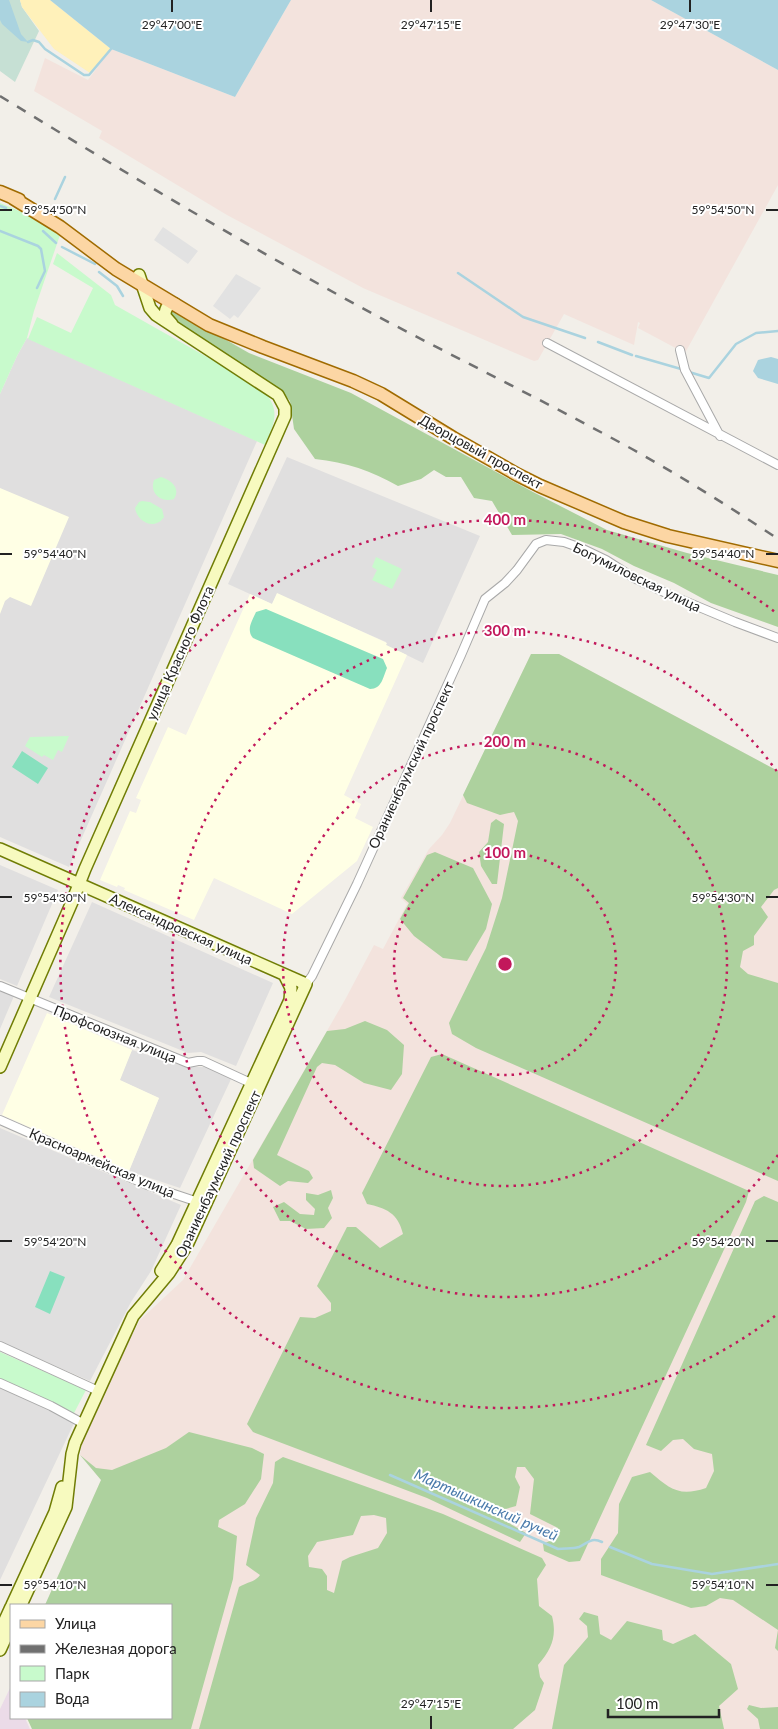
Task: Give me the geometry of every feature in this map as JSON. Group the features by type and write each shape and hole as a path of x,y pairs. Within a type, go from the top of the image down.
{"main road":[{"name":"Дворцовый проспект","path":"0,192 60,227 144,285 209,325 374,390 518,475 624,522 668,536 778,561"},
{"name":"Дворцовый проспект","path":"144,285 214,322 220,329"},
{"name":"улица Красного Флота","path":"0,1067 72,902 78,883 285,416 284,408 278,396 156,315 150,308 144,285"},
{"path":"175,304 171,304 166,308 165,316 179,331"},
{"name":"Александровская улица","path":"0,849 306,984"},
{"path":"285,976 291,988"},
{"name":"Ораниенбаумский проспект","path":"21,1604 66,1507 72,1454 94,1389 133,1305 166,1264 201,1203 255,1085 306,984"},
{"name":"Ораниенбаумский проспект","path":"255,1085 290,1000 291,988"},
{"name":"Ораниенбаумский проспект","path":"13,1604 55,1512 63,1483 67,1451 133,1316 175,1264 187,1244 201,1203"},
{"name":"Ораниенбаумский проспект","path":"0,1631 10,1610"},
{"path":"0,1650 10,1628"}],"street":[{"path":"547,343 778,466"},
{"path":"680,350 685,370 720,436"},
{"name":"Богумиловская улица","path":"528,556 536,544 546,540 564,542 582,548 606,560 634,578 668,594 778,638"},
{"name":"Ораниенбаумский проспект","path":"306,984 312,976 358,884 462,655 485,599 505,583 528,556"},
{"path":"291,988 306,984"},
{"name":"Профсоюзная улица","path":"0,986 188,1063 203,1061 255,1085"},
{"name":"Красноармейская улица","path":"0,1120 147,1185 201,1203"},
{"path":"0,1346 94,1389"},
{"path":"0,1383 51,1406 81,1423"}],"shaded area":[{"path":"0,0 20,0 22,7 39,31 15,82 0,71"},
{"path":"291,0 651,0 778,70 778,185 685,353 638,328 640,323 638,322 634,345 564,314 538,360 534,361 363,288 227,215 99,138 102,131 34,91 45,58 88,80 111,49 235,97"},
{"path":"163,227 198,251 188,264 154,240"},
{"path":"236,274 261,288 238,318 234,315 230,319 213,306"},
{"path":"27,338 257,441 69,867 0,837 0,394"},
{"path":"287,457 480,536 423,663 386,645 386,642 277,594 272,604 228,584"},
{"path":"0,488 69,517 31,606 10,597 5,601 0,614"},
{"path":"277,593 387,643 386,645 407,655 344,795 361,804 355,818 373,827 357,861 292,914 214,878 194,920 124,890 125,888 118,885 117,887 100,880 130,811 136,813 141,800 136,798 168,727 186,735 250,594 272,604"},
{"path":"531,654 559,654 778,771 778,1729 32,1729 27,1719 172,1719 172,1604 45,1604 101,1480 80,1455 85,1426 140,1320 183,1280 346,998 374,945 383,949 407,904 401,898 429,849 450,823"},
{"path":"0,865 58,890 17,986 0,979"},
{"path":"92,902 273,983 236,1066 201,1052 188,1053 49,997"},
{"path":"0,990 14,996 0,1029"},
{"path":"47,1013 132,1050 120,1080 159,1098 129,1171 2,1115"},
{"path":"132,1050 186,1067 206,1067 232,1077 180,1188 129,1171 159,1098 119,1080"},
{"path":"0,1128 181,1205 151,1271 131,1302 90,1381 0,1342"},
{"path":"0,1386 75,1421 0,1580"},
{"path":"10,1688 10,1719 25,1719 30,1729 0,1729 0,1709"}],"green space":[{"path":"0,203 24,213 60,235 34,311 27,338 0,394"},
{"path":"57,253 111,295 115,305 260,387 267,394 274,408 274,421 265,445 28,339 37,317 71,333 93,288 53,264"},
{"path":"172,309 249,353 351,393 607,530 687,553 778,575 778,627 711,603 602,549 561,534 512,535 492,501 474,498 461,477 446,477 434,470 421,479 398,486 358,468 337,462 315,459 294,429 290,401 280,389 187,330 169,315"},
{"path":"161,477 168,480 176,488 174,499 165,500 155,493 153,489 154,480"},
{"path":"142,501 150,502 162,509 164,517 160,521 151,524 143,521 136,513 135,508"},
{"path":"376,557 402,569 392,589 372,580 377,570 372,567"},
{"path":"266,609 383,659 387,668 382,682 377,687 370,689 253,638 250,632 250,625 256,612"},
{"path":"531,654 559,654 778,771 778,888 774,890 761,907 768,917 754,936 754,945 743,951 740,967 748,974 778,983 778,1181 476,1048 452,1034 449,1023 486,948 502,898 518,821 514,812 500,815 467,803 463,795"},
{"path":"69,736 62,752 58,750 53,760 44,755 42,757 25,746 30,737"},
{"path":"22,751 48,768 38,784 12,767"},
{"path":"496,819 504,824 497,884 492,884 481,866 479,852 488,842 491,823"},
{"path":"435,852 473,868 492,904 486,929 467,961 443,958 414,936 400,919 409,903 403,898 427,855"},
{"path":"365,1021 387,1030 404,1045 402,1074 391,1090 364,1083 335,1065 322,1063 317,1067 277,1155 309,1171 313,1178 308,1183 288,1181 280,1186 254,1168 253,1160 327,1031 345,1029"},
{"path":"442,1054 749,1191 746,1202 580,1561 569,1562 544,1551 543,1544 558,1537 558,1528 530,1514 534,1479 525,1467 517,1467 515,1477 520,1487 516,1506 499,1511 495,1515 526,1533 520,1542 427,1498 253,1432 247,1424 300,1317 315,1318 331,1311 331,1303 317,1286 347,1227 356,1227 380,1248 403,1234 394,1216 380,1207 367,1204 362,1193 431,1057"},
{"path":"331,1190 333,1198 328,1208 332,1218 324,1228 306,1229 290,1221 280,1221 273,1207 284,1202 300,1214 314,1215 315,1209 306,1200 306,1193 318,1195"},
{"path":"764,1196 778,1202 778,1630 733,1600 720,1598 706,1606 691,1608 601,1575 601,1559 618,1533 619,1504 632,1477 650,1472 669,1487 689,1492 706,1488 714,1471 712,1454 694,1449 683,1439 673,1440 661,1451 646,1445 755,1201"},
{"path":"50,1271 65,1277 50,1314 35,1307"},
{"path":"0,1352 86,1390 73,1415 0,1379"},
{"path":"189,1432 252,1448 264,1454 261,1479 245,1504 219,1520 218,1527 237,1536 233,1579 191,1729 32,1729 27,1719 172,1719 172,1604 45,1604 101,1480 80,1455 96,1468 112,1470 166,1448"},
{"path":"283,1457 443,1514 542,1558 546,1565 537,1579 539,1606 552,1616 554,1630 550,1648 538,1665 540,1677 544,1683 535,1710 513,1729 199,1729 239,1587 253,1581 260,1575 246,1565 256,1518 273,1483 275,1462","holes":["374,1515 386,1518 387,1533 378,1548 342,1561 334,1593 327,1590 327,1576 322,1569 309,1567 308,1556 317,1542 353,1535 361,1516"]},
{"path":"584,1612 598,1616 600,1634 611,1640 627,1621 662,1630 663,1640 673,1644 695,1634 731,1664 738,1689 719,1706 724,1729 552,1729 564,1665 588,1637 587,1626 579,1619"},
{"path":"778,1630 778,1651 775,1648"},
{"path":"749,1705 761,1708 778,1707 778,1729 760,1729 758,1719 747,1709"}],"sand":[{"path":"20,0 50,0 111,49 90,73 54,49 22,7"}],"water":[{"path":"0,0 9,0 21,34 28,42 21,41 2,24 0,20"},
{"path":"50,0 291,0 235,97 111,49"},
{"path":"651,0 778,0 778,70"},
{"path":"771,357 778,359 778,384 758,378 753,371 758,360"}],"waterway":[{"path":"28,42 33,40 39,42 45,49 84,75 89,75 111,49"},
{"path":"55,199 65,177"},
{"path":"0,206 6,208"},
{"path":"0,231 38,246 41,249 45,271 37,288"},
{"path":"43,231 56,243"},
{"path":"62,247 95,264"},
{"path":"99,272 117,286 123,296"},
{"path":"458,273 523,317 585,338"},
{"path":"689,372 709,378 736,344 756,333 778,331"},
{"path":"598,342 632,355"},
{"path":"636,356 681,369"},
{"name":"Мартышкинский ручей","path":"390,1475 558,1549 577,1548 592,1540 602,1542"},
{"name":"Мартышкинский ручей","path":"610,1547 652,1564 712,1574 778,1564"}],"railway":[{"path":"0,96 187,209 329,290 632,449 706,492 778,539"}]}
